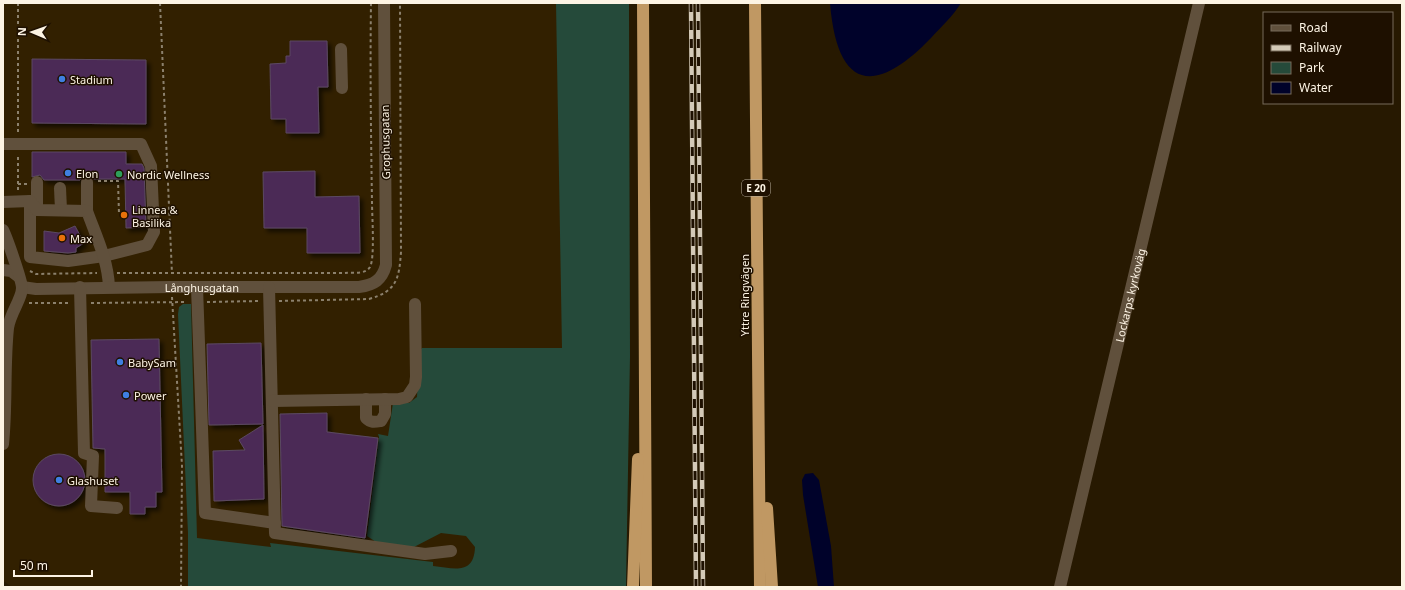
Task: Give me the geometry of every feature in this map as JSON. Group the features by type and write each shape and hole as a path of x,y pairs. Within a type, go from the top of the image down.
{"highway":[{"path":"643,3 646,587"},
{"name":"Yttre Ringvägen","path":"755,3 760,587"},
{"path":"633,587 645,272"},
{"path":"758,374 772,587"}],"street":[{"name":"Grophusgatan","path":"380,280 386,265 384,3"},
{"name":"Lockarps kyrkoväg","path":"1060,587 1199,3"},
{"path":"341,49 342,88"},
{"path":"3,144 141,144 151,166 154,232 147,245 104,256 68,261 30,257 37,182"},
{"path":"87,182 87,211 104,256 108,273 109,287"},
{"path":"60,188 61,210"},
{"path":"3,202 61,210 87,211"},
{"path":"3,222 3,231 8,239 21,282 21,296 16,303 8,326 3,444"},
{"path":"3,270 11,271 21,282"},
{"name":"Långhusgatan","path":"21,282 36,289 109,287 359,287 373,284 380,280"},
{"path":"197,287 205,513 275,523"},
{"path":"269,287 275,533 425,554 451,551"},
{"path":"80,288 84,453 93,456 91,506 117,508"},
{"path":"3,307 16,303"},
{"path":"272,401 385,399 407,397 415,385 415,304"},
{"path":"366,399 366,418 369,421 375,422 381,421 385,414 385,399"}],"path":[{"path":"36,274 364,272 370,267 372,260 370,63 371,3"},
{"path":"16,303 369,299 381,296 391,290 397,281 401,252 400,3"}],"shaded area":[{"path":"3,3 613,3 618,587 12,587 3,581"}],"green space":[{"path":"556,3 629,3 630,356 626,587 188,587 188,533 178,314 179,307 183,304 191,304 197,538 271,547 270,543 433,562 433,566 455,569 467,566 471,562 474,556 475,547 466,536 441,533 414,547 379,544 367,536 379,437 378,434 388,436 393,403 409,403 417,397 419,352 422,348 562,348"}],"water":[{"path":"830,3 961,3 943,26 910,57 892,70 875,76 861,75 850,67 841,53 834,31"},
{"path":"813,473 819,480 831,546 834,587 818,587 803,495 802,480 805,474"}],"building":[{"path":"290,41 327,41 328,87 318,87 319,133 286,133 286,119 271,119 270,64 286,63 286,56 290,56"},
{"path":"32,59 146,60 146,124 32,123"},
{"path":"32,152 126,152 126,164 142,164 144,168 146,227 126,228 125,179 94,179 87,175 83,176 80,180 44,180 40,175 32,177"},
{"path":"315,171 315,197 359,196 360,253 307,253 307,228 264,228 263,172"},
{"name":"Max","path":"75,226 84,243 76,248 76,252 68,253 44,251 44,231 59,233"},
{"name":"Power","path":"159,339 162,492 156,492 156,507 145,507 145,514 130,514 130,492 105,492 105,449 93,448 91,340"},
{"path":"261,343 263,424 209,425 207,344"},
{"path":"327,413 327,432 378,438 365,538 282,526 280,414"},
{"path":"263,425 264,499 214,501 213,451 245,450 239,440"},
{"name":"Glashuset","path":"59,454 73,458 81,466 85,480 81,494 73,502 59,506 45,502 37,494 33,480 37,466 45,458"}],"railway":[{"path":"691,3 696,587"},
{"path":"698,3 703,587"}],"place":[{"name":"Stadium","path":"62,79"},
{"name":"Elon","path":"68,173"},
{"name":"Nordic Wellness","path":"119,174"},
{"name":"Linnea & Basilika","path":"124,215"},
{"name":"Max","path":"62,238"},
{"name":"BabySam","path":"120,362"},
{"name":"Power","path":"126,395"},
{"name":"Glashuset","path":"59,480"}]}
